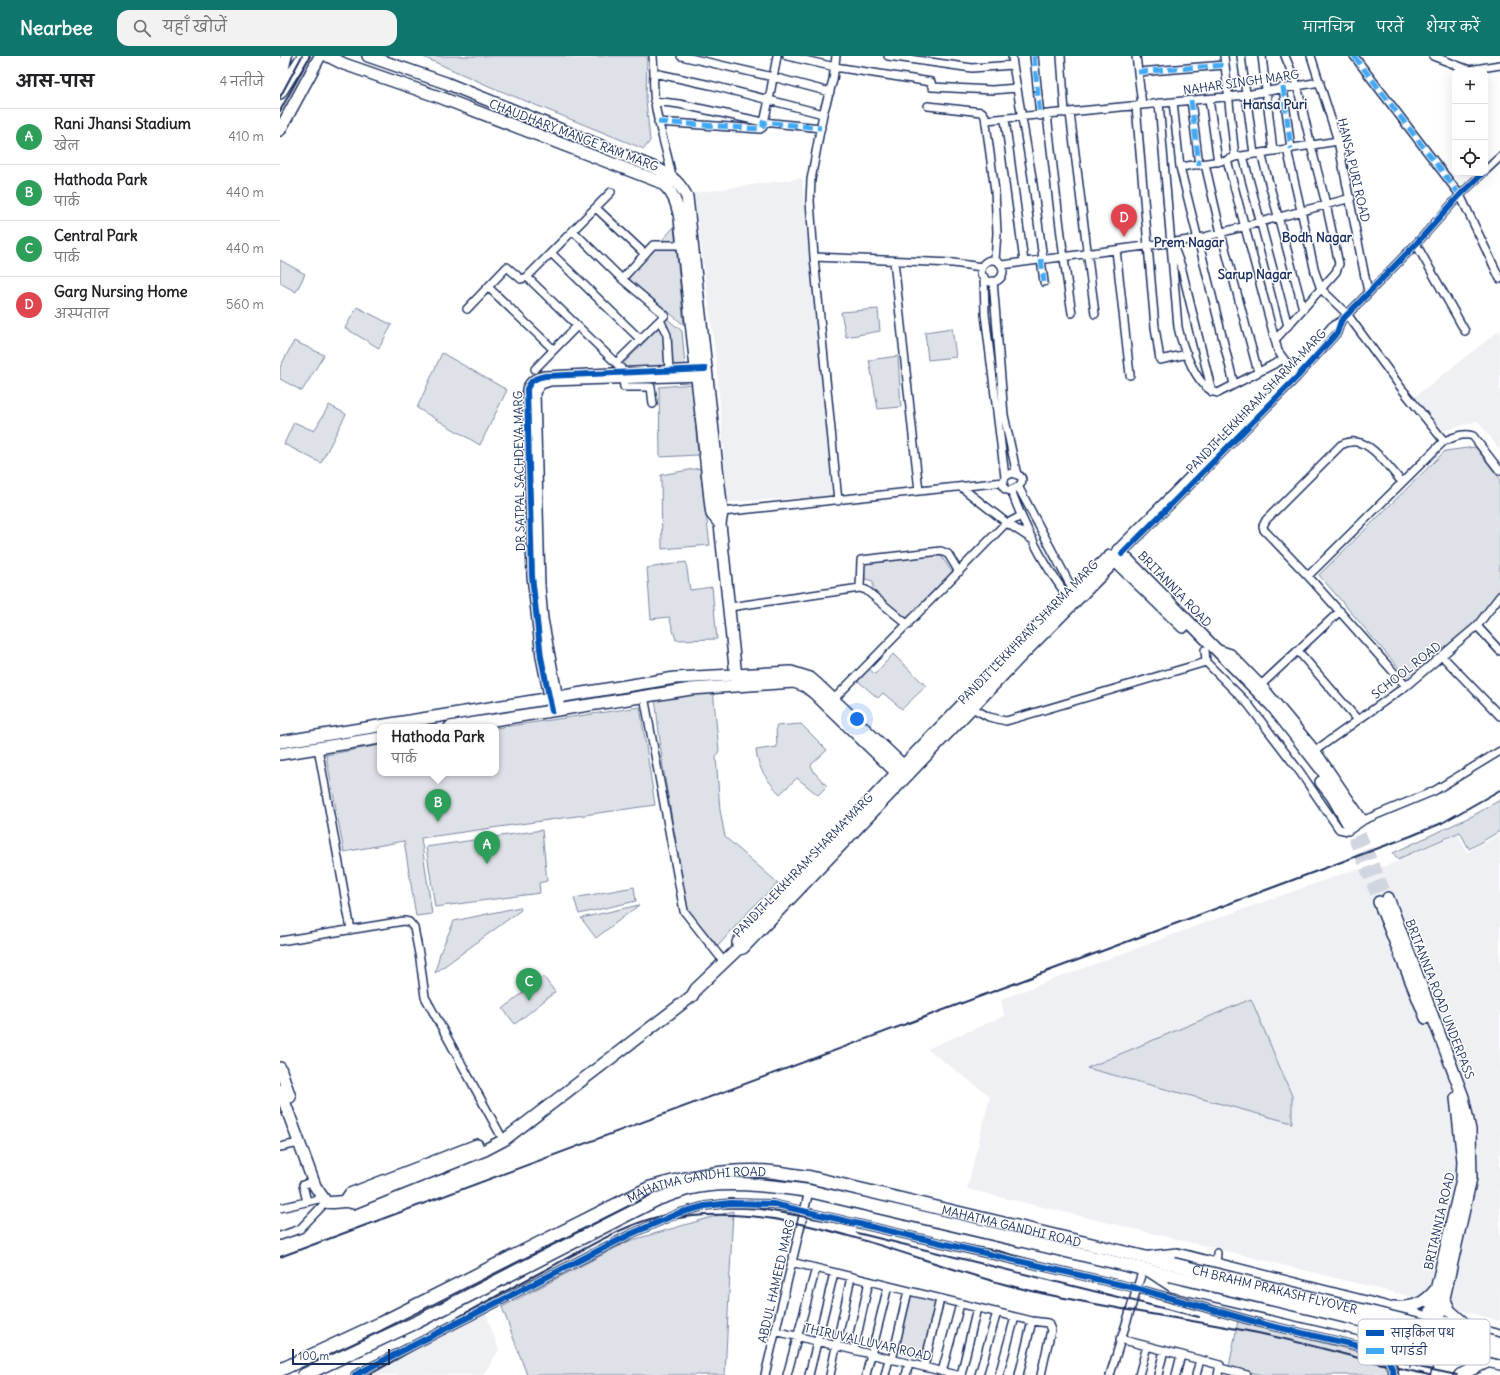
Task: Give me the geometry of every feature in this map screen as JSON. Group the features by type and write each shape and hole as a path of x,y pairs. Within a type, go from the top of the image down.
{"main road":[{"path":"280,81 286,56"},
{"path":"280,93 303,56"},
{"path":"280,130 320,56"},
{"name":"CHAUDHARY MANGE RAM MARG","path":"328,56 344,64 442,98 660,182 666,186 675,198 680,219 722,512 720,524 730,607 737,686"},
{"name":"CHAUDHARY MANGE RAM MARG","path":"368,56 446,83 672,176 680,185 687,197 711,508 712,514 720,524"},
{"name":"PANDIT LEKKHRAM SHARMA MARG","path":"323,1198 332,1203 346,1200 350,1194 502,1137 640,1033 689,992 696,989 738,949 743,948 903,772 1073,597 1116,555"},
{"name":"BRITANNIA ROAD","path":"1116,555 1210,649"},
{"name":"PANDIT LEKKHRAM SHARMA MARG","path":"903,772 972,708 1073,597"},
{"path":"1210,649 1272,706 1339,792 1355,820"},
{"path":"735,657 753,674"},
{"path":"392,724 675,678 792,672 801,674 811,679 834,699 903,772"},
{"path":"469,724 690,689 794,682 805,686 814,693 903,772"},
{"path":"280,742 377,726"},
{"path":"280,754 377,738"},
{"name":"BRITANNIA ROAD UNDERPASS","path":"1384,900 1452,1065 1462,1109"},
{"path":"280,1068 321,1184 323,1198"},
{"path":"280,1090 313,1181 323,1198"},
{"name":"BRITANNIA ROAD","path":"1434,1317 1437,1287 1463,1170 1462,1109"},
{"name":"BRITANNIA ROAD","path":"1434,1317 1444,1298 1471,1178 1470,1130 1462,1109"},
{"name":"MAHATMA GANDHI ROAD","path":"280,1370 379,1324 649,1188 684,1178 719,1172 759,1170 809,1177 860,1187 1143,1263"},
{"name":"MAHATMA GANDHI ROAD","path":"304,1375 417,1322 658,1199 688,1189 721,1185 759,1184 809,1191 1143,1263"},
{"name":"CH BRAHM PRAKASH FLYOVER","path":"1143,1263 1365,1319"},
{"name":"CH BRAHM PRAKASH FLYOVER","path":"1171,1270 1389,1319"},
{"path":"1393,1307 1416,1306 1428,1298 1437,1287"},
{"path":"1444,1298 1450,1311 1459,1319"},
{"name":"CH BRAHM PRAKASH FLYOVER","path":"1490,1342 1500,1344"},
{"name":"CH BRAHM PRAKASH FLYOVER","path":"1490,1350 1500,1353"},
{"path":"1404,1365 1405,1375"},
{"path":"1414,1375 1419,1365"},
{"path":"1424,1375 1425,1365"},
{"path":"1460,1375 1481,1365"}],"street":[{"path":"653,56 654,101 672,176 675,198"},
{"path":"681,56 830,92"},
{"path":"658,122 760,129 763,127 777,56"},
{"path":"787,56 835,67 931,82 932,87 992,90 1017,88"},
{"path":"836,56 830,92 823,114 811,180 810,201 814,257 838,500"},
{"path":"888,56 972,68 1014,65"},
{"path":"1012,56 1023,117 1044,282"},
{"path":"1034,56 1058,197 1063,256 1072,313"},
{"path":"1060,56 1088,253 1095,314"},
{"path":"1136,56 1148,246 1155,326 1160,360 1187,354"},
{"path":"1224,56 1239,156 1260,222 1288,326"},
{"path":"1241,56 1246,95 1257,154 1278,217 1303,309"},
{"path":"1262,56 1273,151"},
{"path":"1275,340 1336,272 1339,264 1297,85 1285,56"},
{"name":"HANSA PURI ROAD","path":"1311,56 1338,141 1351,198 1368,292"},
{"path":"1354,56 1460,195 1500,279"},
{"path":"1433,56 1469,70 1500,65"},
{"path":"1138,72 1225,65"},
{"path":"654,73 710,85 823,114"},
{"name":"NAHAR SINGH MARG","path":"986,120 1043,116 1229,97 1320,82"},
{"path":"1283,88 1289,149 1315,272 1321,289 1347,314 1402,389 1444,441"},
{"path":"1209,99 1218,162"},
{"path":"1191,100 1202,164 1258,372"},
{"path":"654,101 679,104 763,122 821,128"},
{"path":"1173,102 1180,167 1234,384"},
{"path":"1159,103 1172,242 1178,328 1182,347 1200,381 1212,392 1218,393 1284,359"},
{"path":"928,106 982,112 986,120 997,233 995,260"},
{"path":"1005,119 1024,262"},
{"path":"1180,167 1218,162 1239,156 1338,141"},
{"name":"PANDIT LEKKHRAM SHARMA MARG","path":"1488,168 1500,157"},
{"path":"1227,160 1278,351 1293,372"},
{"name":"PANDIT LEKKHRAM SHARMA MARG","path":"1116,555 1297,377 1337,333 1341,320 1416,244 1460,195 1480,176"},
{"path":"467,309 508,267 521,279 528,277 611,192"},
{"path":"982,267 987,262 995,260 1002,265 1197,239 1301,210 1351,198"},
{"path":"596,208 645,254"},
{"path":"574,231 622,279 665,315 616,363"},
{"path":"1172,242 1181,266 1212,392"},
{"path":"1416,244 1465,331"},
{"path":"622,279 653,246 683,245"},
{"path":"1116,250 1130,375"},
{"path":"550,253 640,339"},
{"path":"814,257 953,263 982,267"},
{"path":"894,261 919,491"},
{"path":"993,281 1002,276 1002,265"},
{"path":"982,267 984,277 984,308 1004,480 1006,488 1011,490 1019,488"},
{"path":"528,277 621,368 624,387 651,387 653,404"},
{"path":"984,277 993,281"},
{"path":"993,281 1004,415 1018,475 1021,480 1019,488 1073,597"},
{"path":"488,287 553,350"},
{"path":"660,320 667,335 669,371"},
{"path":"1116,555 1293,372 1332,326 1341,320"},
{"path":"535,369 577,326"},
{"name":"DR SATPAL SACHDEVA MARG","path":"556,710 539,642 532,576 527,389 530,382 535,378 544,376 622,375 669,371 701,373"},
{"path":"622,375 701,373"},
{"path":"1308,576 1444,441 1463,435 1469,434 1473,436 1500,471"},
{"path":"1402,482 1367,444 1351,441 1341,445 1266,520 1263,526 1264,530 1340,611 1406,686"},
{"path":"722,512 961,487 1004,480 1009,474 1018,475"},
{"path":"961,487 1007,523 1033,540"},
{"path":"1011,490 1021,516 1033,540 1073,597"},
{"path":"834,699 1007,523 1021,516"},
{"path":"860,588 861,560 941,551 948,554 959,572"},
{"path":"730,607 860,588 866,590 908,625"},
{"name":"SCHOOL ROAD","path":"1316,750 1406,686 1442,656 1477,626 1500,596"},
{"path":"1262,684 1340,611"},
{"path":"1477,626 1500,651"},
{"path":"1206,662 1210,649 1231,652 1262,684 1316,750 1355,820"},
{"path":"1298,651 1358,720"},
{"path":"1442,656 1500,716"},
{"path":"972,708 989,717 1006,721 1206,662"},
{"path":"1206,662 1248,704 1300,772 1339,829 1348,831 1355,820 1434,791 1500,751"},
{"path":"644,696 684,911 724,962"},
{"path":"318,748 351,930"},
{"path":"280,941 404,921 409,922 414,928 425,997 502,1137"},
{"path":"280,1147 299,1143"},
{"path":"307,1202 303,1185 313,1181"},
{"name":"ABDUL HAMEED MARG","path":"765,1375 809,1191"},
{"path":"280,1208 323,1198"},
{"path":"280,1236 300,1229 323,1198"},
{"path":"355,1375 630,1234 679,1213 705,1206 731,1203 773,1204 1135,1288 1263,1324 1358,1346"},
{"path":"1143,1263 1177,1253 1442,1319"},
{"path":"1216,1263 1217,1253"},
{"path":"791,1262 1014,1317 1048,1323 1051,1326 1041,1375"},
{"path":"1110,1375 1143,1263"},
{"path":"1143,1263 1172,1287 1358,1331"},
{"path":"787,1375 796,1337 816,1268"},
{"path":"809,1375 834,1273"},
{"path":"830,1375 851,1277"},
{"path":"854,1350 868,1281"},
{"path":"866,1375 888,1286"},
{"path":"885,1375 908,1291"},
{"path":"928,1370 940,1299"},
{"path":"1367,1300 1373,1308 1372,1319"},
{"path":"942,1372 960,1304"},
{"path":"961,1375 977,1308"},
{"path":"979,1375 997,1312"},
{"path":"999,1375 1014,1317"},
{"path":"1019,1375 1032,1321"},
{"name":"THIRUVALLUVAR ROAD","path":"775,1331 871,1354 928,1370 956,1375"},
{"path":"1490,1331 1500,1334"},
{"path":"1120,1339 1220,1365 1219,1372 1247,1375"},
{"path":"1500,1340 1496,1353 1500,1365"},
{"path":"1139,1375 1147,1346"},
{"path":"1158,1375 1164,1350"},
{"path":"1176,1375 1181,1355"},
{"path":"1196,1375 1200,1360"},
{"path":"1490,1363 1500,1365"},
{"path":"906,1375 909,1364"},
{"path":"1392,1365 1394,1375"}],"shaded area":[{"path":"421,56 647,56 646,100 650,141 644,149 491,87"},
{"path":"802,178 832,496 728,502 716,359 694,193"},
{"path":"674,227 684,325 628,278"},
{"path":"280,260 305,274 296,292 280,283"},
{"path":"357,307 392,325 379,348 345,328"},
{"path":"878,309 880,331 846,337 841,312"},
{"path":"667,319 682,331 685,366 617,370"},
{"path":"952,328 956,357 928,360 925,332"},
{"path":"1500,330 1500,450 1478,421 1443,431 1414,397"},
{"path":"294,341 324,355 302,391 280,379 280,367"},
{"path":"442,353 507,390 480,445 417,408"},
{"path":"898,356 901,407 878,409 869,360"},
{"path":"692,384 698,455 660,457 659,387"},
{"path":"329,405 346,414 321,463 284,444 294,422 314,431"},
{"path":"1475,447 1500,479 1500,590 1481,618 1409,680 1319,575 1445,451"},
{"path":"700,468 710,545 662,549 661,475"},
{"path":"941,556 952,572 905,620 873,590 873,581 865,579 864,564 903,558"},
{"path":"686,562 690,590 712,587 717,639 676,640 669,617 651,619 647,568"},
{"path":"893,654 926,686 902,709 883,693 878,698 858,681 869,669 875,674"},
{"path":"713,690 719,751 716,756 720,810 725,837 778,883 749,911 718,946 688,911 663,767 655,698"},
{"path":"640,707 655,805 421,838 432,914 416,916 404,841 344,852 326,755 377,746 377,776 499,776 499,728"},
{"path":"801,724 827,750 811,765 814,772 827,786 818,795 797,778 780,794 761,769 756,750 777,747 776,726"},
{"path":"1500,800 1500,831 1469,849 1460,832 1398,859 1393,853 1474,815"},
{"path":"542,830 547,881 539,883 540,893 435,907 426,847"},
{"path":"1458,834 1467,852 1500,834 1500,1321 1412,1297 967,1189 990,1096 927,1049 1004,1016 1001,999 1218,918 1353,870 1386,866"},
{"path":"634,887 636,901 579,914 574,898"},
{"path":"639,905 596,938 581,918"},
{"path":"520,907 521,910 435,973 440,953 454,921"},
{"path":"543,976 555,992 515,1024 503,1009"},
{"path":"1251,999 1292,1096 1292,1123 1087,1068"},
{"path":"733,1211 725,1375 527,1375 502,1307 629,1241"},
{"path":"911,1295 937,1301 924,1359 897,1352"},
{"path":"485,1311 499,1350 483,1375 363,1375 413,1352"},
{"path":"1238,1321 1358,1352 1358,1365 1384,1365 1389,1375 1262,1375 1229,1367"}],"tunnel":[{"path":"1354,819 1388,898"},
{"path":"1347,822 1379,902"}],"railway":[{"path":"280,97 302,56"},
{"path":"280,111 310,56"},
{"path":"280,1257 1411,836 1442,823 1500,790"},
{"path":"356,1375 476,1307 622,1230 661,1216 689,1210 718,1208 761,1209 998,1251 1066,1269 1176,1304 1291,1331 1358,1350"},
{"path":"668,1220 711,1215 755,1217 799,1224 843,1234 1015,1287 1106,1306 1258,1333 1358,1358"},
{"path":"857,1233 1199,1317"},
{"path":"369,1375 506,1297"},
{"path":"1386,1365 1429,1375"},
{"path":"1412,1365 1457,1375"}],"marked path":[{"path":"1034,56 1040,116"},
{"path":"1354,56 1460,195"},
{"path":"1138,72 1225,65"},
{"path":"1283,87 1291,149"},
{"path":"1191,100 1199,165"},
{"path":"658,122 760,129 763,127 763,122 821,128"},
{"path":"1041,259 1044,282"}],"cycle path":[{"path":"1122,554 1297,377 1337,333 1341,321 1416,244 1460,195 1480,176"},
{"path":"552,711 541,657 532,576 527,389 530,383 534,380 545,376 705,369"},
{"path":"355,1375 631,1234 679,1213 705,1206 731,1203 773,1204 1135,1288 1263,1324 1358,1346"},
{"path":"1391,1365 1394,1375"}],"place":[{"name":"Garg Nursing Home","path":"1124,237"},
{"name":"Hathoda Park","path":"438,822"},
{"name":"Rani Jhansi Stadium","path":"487,864"},
{"name":"Central Park","path":"529,1001"}],"district":[{"name":"Hansa Puri","path":"1275,104"},
{"name":"Bodh Nagar","path":"1317,237"},
{"name":"Prem Nagar","path":"1189,242"},
{"name":"Sarup Nagar","path":"1255,274"}]}
